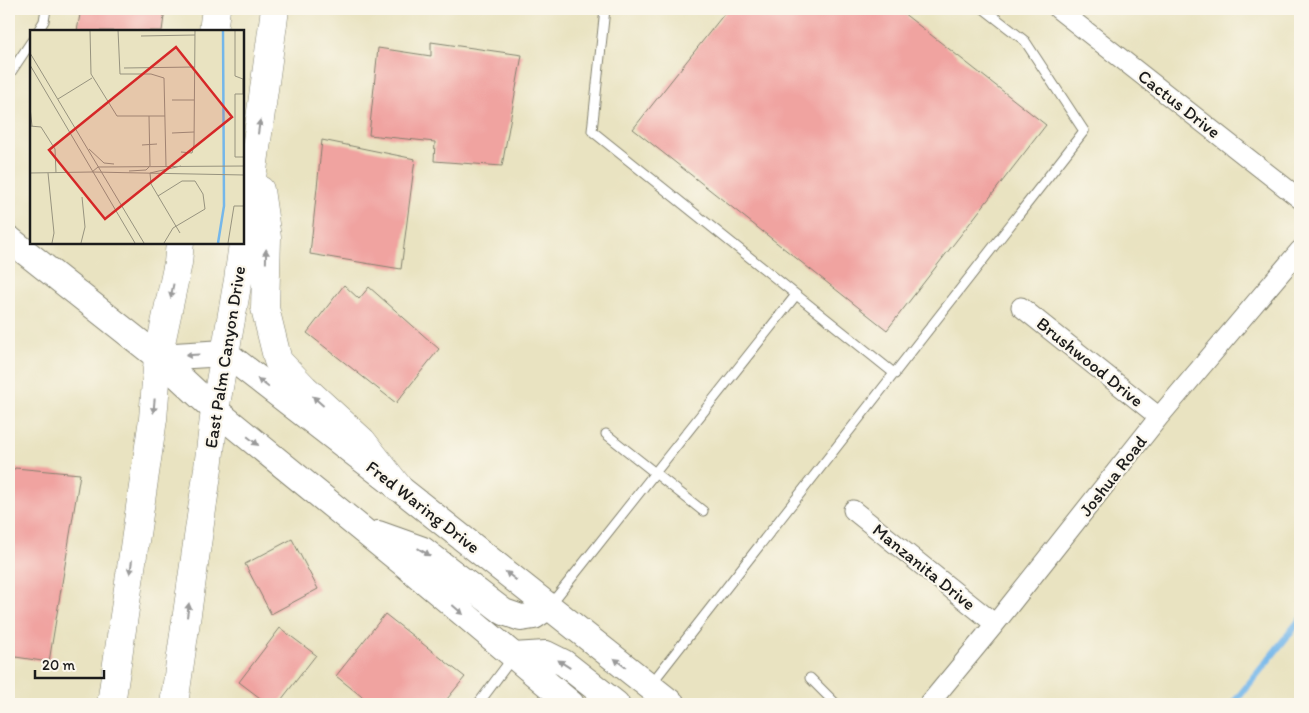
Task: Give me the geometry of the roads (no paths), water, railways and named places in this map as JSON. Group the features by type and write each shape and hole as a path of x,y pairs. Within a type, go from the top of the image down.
{"main road":[{"path":"213,30 216,9"},
{"name":"East Palm Canyon Drive","path":"244,237 275,9"},
{"path":"255,158 267,238 265,308 278,361 304,388 362,441 398,487"},
{"path":"9,239 158,357 215,410 362,529 571,704"},
{"path":"111,704 153,419 158,357 178,263 180,244"},
{"name":"East Palm Canyon Drive","path":"174,704 215,410 243,244"},
{"path":"158,357 225,354"},
{"name":"Fred Waring Drive","path":"225,354 398,487 672,704"},
{"path":"362,529 423,550 504,612 521,618 534,616 549,606"},
{"path":"513,656 546,654 564,663 616,704"}],"street":[{"name":"Cactus Drive","path":"1058,9 1300,199"},
{"name":"Joshua Road","path":"929,704 1159,417 1300,250"},
{"name":"Brushwood Drive","path":"1021,307 1159,417"},
{"name":"Manzanita Drive","path":"853,510 995,624"}],"lane":[{"path":"39,30 44,20 46,9"},
{"path":"605,9 592,131 895,374"},
{"path":"650,686 1084,131 1026,41 984,9"},
{"path":"9,75 30,44"},
{"path":"549,606 796,295"},
{"path":"606,434 703,511"},
{"path":"478,704 513,656"},
{"path":"810,678 836,704"}],"waterway":[{"path":"1233,704 1300,620"}]}
